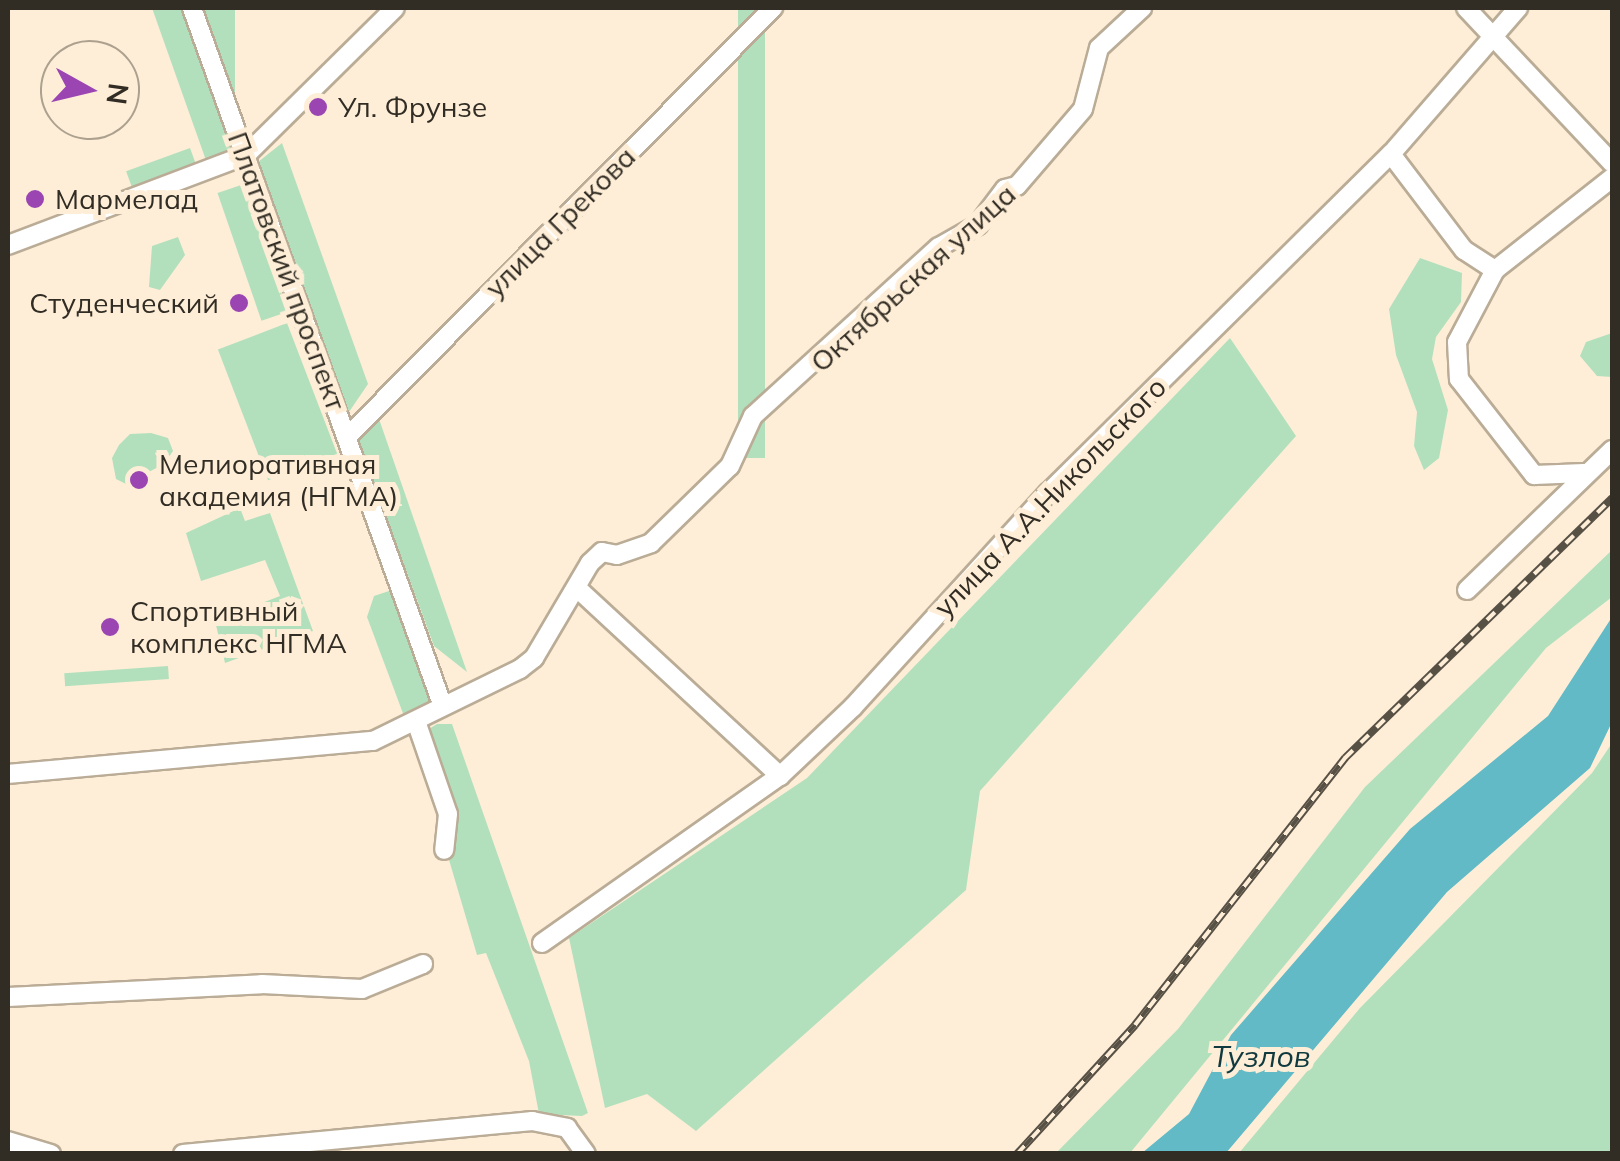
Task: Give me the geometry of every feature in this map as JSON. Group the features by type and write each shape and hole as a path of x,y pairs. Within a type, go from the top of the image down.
{"street":[{"name":"Платовский проспект","path":"192,8 442,704"},
{"path":"8,245 246,155 395,8"},
{"name":"улица Грекова","path":"347,438 773,8"},
{"name":"Октябрьская улица","path":"8,774 373,740 417,724 442,704 534,658 602,552 617,555 650,544 730,466 753,416 940,248 978,225 1006,189 1017,186 1083,109 1100,48 1142,8"},
{"path":"1466,8 1612,163"},
{"name":"улица А.А.Никольского","path":"542,942 780,776 853,706 1048,493 1390,154 1518,8"},
{"path":"1390,154 1464,250 1495,270"},
{"path":"1584,472 1534,475 1458,379 1457,342 1495,270 1612,178"},
{"path":"1467,590 1584,472 1612,450"},
{"path":"577,588 780,776"},
{"path":"417,724 448,814 444,850"},
{"path":"8,997 262,984 362,989 423,964"},
{"path":"183,1154 516,1122 567,1128 586,1154"},
{"path":"8,1141 51,1154"}],"green space":[{"path":"152,8 186,8 240,153 208,166"},
{"path":"201,8 235,8 235,120 201,120"},
{"path":"738,8 765,8 765,458 738,458"},
{"path":"282,143 368,384 349,412 258,162"},
{"path":"190,148 198,170 134,193 126,171"},
{"path":"244,184 288,312 261,321 218,193"},
{"path":"178,237 185,255 160,290 149,287 152,246"},
{"path":"1420,258 1462,273 1461,302 1436,337 1432,359 1448,410 1439,458 1424,470 1414,446 1417,412 1396,355 1389,309"},
{"path":"287,323 337,454 268,480 218,350"},
{"path":"1612,333 1612,377 1597,376 1580,356 1586,342"},
{"path":"1230,338 1296,436 980,791 966,890 696,1131 647,1094 605,1108 569,938 807,778"},
{"path":"379,419 467,672 434,646 357,437"},
{"path":"151,433 168,438 173,451 164,464 126,484 116,479 112,458 119,445 130,434"},
{"path":"240,508 245,521 270,513 313,631 225,663 215,621 280,596 265,560 201,581 186,533"},
{"path":"1612,550 1612,597 1546,648 1130,1153 1056,1153 1178,1029 1365,787"},
{"path":"398,588 439,701 404,716 367,617 374,596"},
{"path":"168,666 169,679 65,686 64,673"},
{"path":"437,724 452,724 588,1113 582,1116 539,1114 529,1061 486,953 477,955 447,853 424,732"},
{"path":"1612,743 1612,1153 1239,1153 1360,1008 1592,773"}],"water":[{"name":"Тузлов","path":"1612,617 1612,722 1590,768 1447,892 1226,1153 1142,1153 1189,1114 1231,1035 1410,829 1548,716"}],"railway":[{"path":"1017,1154 1135,1025 1345,758 1612,498"}],"place":[{"name":"Ул. Фрунзе","path":"318,107"},
{"name":"Мармелад","path":"35,199"},
{"name":"Студенческий","path":"239,303"},
{"name":"Мелиоративная академия (НГМА)","path":"139,480"},
{"name":"Спортивный комплекс НГМА","path":"110,627"}]}
